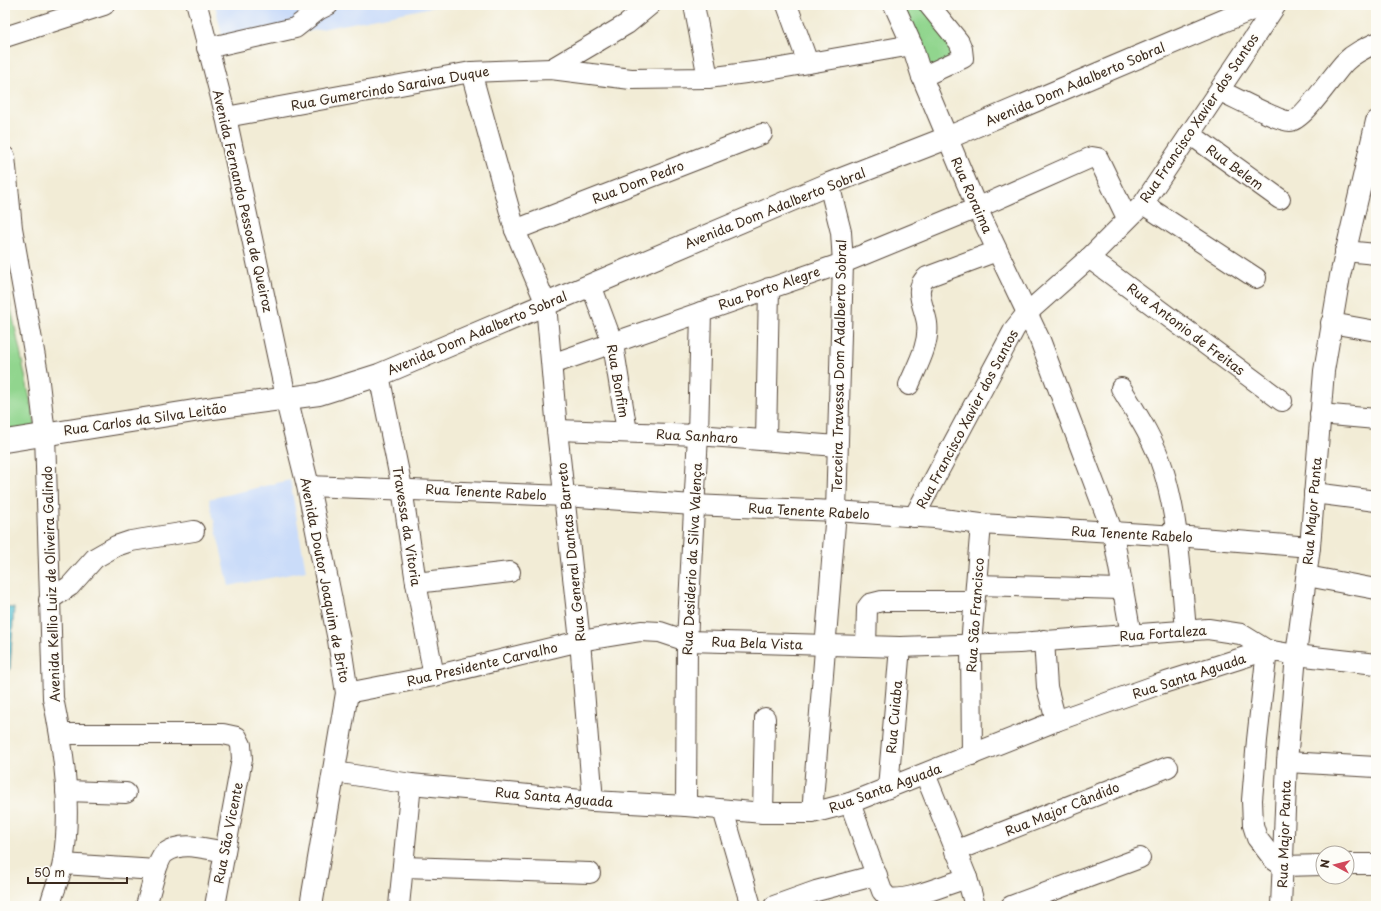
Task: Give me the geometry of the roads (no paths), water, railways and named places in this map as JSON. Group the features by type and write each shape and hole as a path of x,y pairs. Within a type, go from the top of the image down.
{"main road":[{"name":"Avenida Dom Adalberto Sobral","path":"286,398 319,394 379,375 830,184 947,138 1262,5"},
{"name":"Rua Carlos da Silva Leitão","path":"5,441 286,398"},
{"name":"Avenida Doutor Joaquim de Brito","path":"286,398 308,486 339,640 347,693 324,825 312,906"}],"street":[{"path":"5,37 104,5"},
{"name":"Avenida Fernando Pessoa de Queiroz","path":"196,5 226,117 286,398"},
{"path":"207,48 295,28 318,10 328,5"},
{"path":"550,69 627,24 650,5"},
{"path":"694,5 708,78"},
{"path":"787,5 808,63"},
{"name":"Rua Roraima","path":"894,5 912,45 922,77 977,208 1040,340 1113,533 1121,589 1131,635"},
{"path":"922,77 963,58 962,49 959,42 929,5"},
{"name":"Rua Francisco Xavier dos Santos","path":"914,518 1009,338 1027,313 1089,258 1127,218 1143,204 1220,91 1276,5"},
{"path":"1220,91 1288,122 1293,121 1304,113 1345,62 1356,52 1376,43"},
{"name":"Rua Gumercindo Saraiva Duque","path":"226,117 472,72 550,69 631,79 708,78 912,45"},
{"name":"Rua General Dantas Barreto","path":"472,72 515,230 546,304 557,430 580,641 592,801"},
{"name":"Rua Major Panta","path":"1281,906 1287,762 1296,655 1310,547 1324,372 1331,323 1345,251 1376,122"},
{"name":"Rua Dom Pedro","path":"515,230 762,134"},
{"name":"Rua Belem","path":"1190,134 1280,199"},
{"name":"Avenida Kellio Luiz de Oliveira Galindo","path":"5,157 12,228 38,374 45,434 53,698 60,734 66,791 66,829 63,864 50,906"},
{"name":"Rua Porto Alegre","path":"552,364 843,263 977,208 1092,157 1098,158 1127,218"},
{"name":"Terceira Travessa Dom Adalberto Sobral","path":"812,813 827,645 836,511 843,263 841,232 830,184"},
{"path":"1143,204 1256,278"},
{"path":"909,385 928,334 927,322 919,291 920,283 926,276 997,251"},
{"path":"1345,251 1376,254"},
{"name":"Rua Antonio de Freitas","path":"1089,258 1282,401"},
{"name":"Rua Bonfim","path":"591,285 613,344 627,432"},
{"path":"766,440 769,288"},
{"name":"Rua Desiderio da Silva Valença","path":"686,806 687,641 693,506 698,435 701,312"},
{"path":"1331,323 1376,331"},
{"name":"Travessa da Vitoria","path":"379,375 402,488 416,583 434,676"},
{"path":"1121,388 1153,441 1161,462 1177,536 1186,630"},
{"path":"1320,414 1376,419"},
{"name":"Rua Sanharo","path":"557,430 698,435 837,446"},
{"name":"Rua Tenente Rabelo","path":"308,486 402,488 565,496 693,506 836,511 981,524 1177,536 1310,547"},
{"path":"1314,493 1376,501"},
{"name":"Rua São Francisco","path":"972,755 970,645 981,524"},
{"path":"49,600 70,586 95,558 116,546 131,541 194,531"},
{"path":"416,583 510,572"},
{"path":"1307,576 1376,590"},
{"path":"866,646 867,608 870,604 882,601 975,593 1121,589"},
{"name":"Rua Fortaleza","path":"827,645 900,647 970,645 1208,629 1241,634 1268,650"},
{"name":"Rua Presidente Carvalho","path":"347,693 434,676 580,641 641,631 660,632 687,641"},
{"path":"1044,640 1047,686 1056,721"},
{"name":"Rua Bela Vista","path":"687,641 827,645"},
{"name":"Rua Cuiaba","path":"888,788 900,647"},
{"path":"1268,650 1257,740 1252,800 1253,825 1257,838 1274,860 1283,866 1315,865"},
{"name":"Rua Santa Aguada","path":"334,772 411,784 592,801 686,806 723,810 812,813 850,803 1056,721 1157,685 1268,650 1296,655 1376,664"},
{"path":"763,812 765,718"},
{"name":"Rua São Vicente","path":"60,734 223,734 237,737 241,745 242,759 215,906"},
{"path":"1287,762 1376,767"},
{"name":"Rua Major Cândido","path":"955,852 1168,768"},
{"path":"925,774 966,878 975,906"},
{"path":"399,906 411,784"},
{"path":"66,791 126,792"},
{"path":"850,803 879,883 888,898 899,899 966,878"},
{"path":"723,810 752,906"},
{"path":"146,906 156,870 164,854 174,848 191,846 225,852"},
{"path":"1011,906 1140,858"},
{"path":"63,864 156,870"},
{"path":"1355,864 1376,864"},
{"path":"403,867 590,873"},
{"path":"774,906 816,891 879,883"}],"water":[{"path":"5,607 14,608 10,669 5,675"}]}
